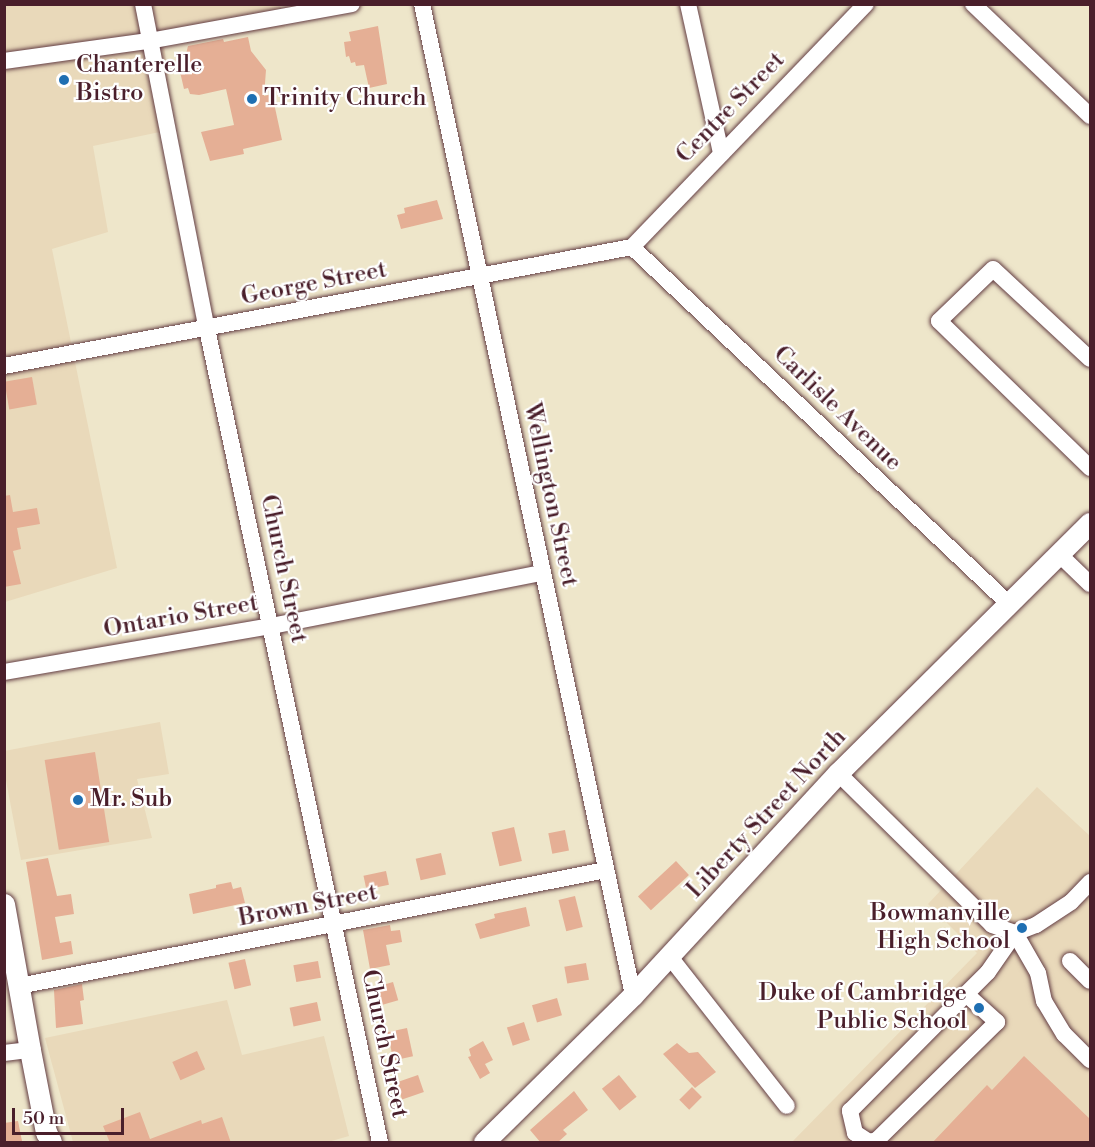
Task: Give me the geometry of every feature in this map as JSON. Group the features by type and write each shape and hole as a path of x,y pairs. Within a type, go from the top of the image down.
{"main road":[{"name":"Liberty Street North","path":"484,1143 670,957 838,773 1090,523"},
{"path":"4,904 46,1132 51,1143"}],"street":[{"name":"Church Street","path":"143,4 207,329 380,1143"},
{"path":"4,61 149,41 352,4"},
{"name":"Wellington Street","path":"422,4 633,995"},
{"path":"688,4 721,153"},
{"name":"Centre Street","path":"632,247 866,4"},
{"path":"973,4 1090,116"},
{"name":"George Street","path":"4,366 480,278 632,247"},
{"name":"Carlisle Avenue","path":"632,247 1009,604"},
{"path":"1090,359 993,269 939,321 1090,468"},
{"path":"1059,554 1090,584"},
{"name":"Ontario Street","path":"4,672 271,626 542,573"},
{"path":"838,773 992,925 1015,933 1038,973 1044,1001 1064,1034 1090,1060"},
{"name":"Brown Street","path":"19,986 334,926 606,870"},
{"path":"966,994 997,1022 878,1140 869,1142 855,1133 850,1111 966,994 988,972 1015,933 1036,925 1071,902 1090,882"},
{"path":"670,957 787,1106"},
{"path":"1070,961 1090,981"},
{"path":"4,1053 30,1050"}],"shaded area":[{"path":"5,5 280,5 285,27 164,44 174,129 93,146 108,232 52,249 117,568 5,602"},
{"path":"160,722 169,774 137,779 152,838 21,860 5,775 4,751"},
{"path":"1037,787 1090,836 1090,1142 792,1142 977,953 928,904"},
{"path":"227,1000 242,1055 324,1036 349,1136 328,1142 73,1142 45,1038"}],"building":[{"path":"378,26 387,84 369,88 364,65 356,66 355,62 351,63 349,56 346,57 344,42 351,41 349,32"},
{"name":"Trinity Church","path":"248,37 251,51 266,70 264,96 272,94 282,140 243,149 244,154 210,161 201,132 234,125 226,89 199,95 190,94 188,88 184,89 177,59 185,58 188,46"},
{"path":"437,200 443,219 401,229 397,215 405,213 404,208"},
{"path":"32,377 37,405 9,409 4,382"},
{"path":"10,495 13,512 37,508 40,524 17,528 21,549 13,551 21,584 4,587 4,496"},
{"path":"95,752 109,842 59,850 45,760"},
{"path":"514,827 522,861 499,866 492,832"},
{"path":"565,830 569,851 552,854 548,833"},
{"path":"441,853 446,874 421,880 416,859"},
{"path":"48,858 57,896 71,894 74,914 55,917 60,943 71,941 73,954 42,960 26,862"},
{"path":"676,861 689,875 651,910 638,896"},
{"path":"386,871 389,885 366,889 364,876"},
{"path":"231,882 233,889 241,887 245,903 193,914 189,894"},
{"path":"575,896 583,927 566,931 559,900"},
{"path":"526,907 530,926 480,939 475,924 495,918 494,914"},
{"path":"390,925 391,931 400,930 402,942 386,945 390,965 370,969 363,930"},
{"path":"245,959 251,985 235,989 228,963"},
{"path":"318,961 321,978 296,982 293,965"},
{"path":"586,963 589,980 567,984 564,967"},
{"path":"393,982 398,1000 381,1005 376,987"},
{"path":"82,984 84,1000 80,1001 83,1024 56,1028 54,990"},
{"path":"557,998 562,1015 537,1022 532,1005"},
{"path":"317,1002 321,1021 294,1026 290,1008"},
{"path":"524,1022 530,1040 513,1046 507,1028"},
{"path":"407,1028 413,1056 393,1061 387,1032"},
{"path":"483,1041 493,1060 485,1064 490,1073 480,1079 468,1057 471,1056 469,1049"},
{"path":"677,1043 689,1053 698,1052 716,1072 695,1088 663,1054"},
{"path":"197,1051 205,1069 180,1080 172,1062"},
{"path":"1024,1056 1090,1119 1090,1143 932,1143 987,1085 992,1090"},
{"path":"418,1075 424,1092 402,1100 396,1082"},
{"path":"619,1075 637,1097 620,1111 602,1089"},
{"path":"692,1087 702,1097 689,1110 679,1100"},
{"path":"574,1091 588,1110 563,1130 567,1134 557,1143 541,1143 530,1130"},
{"path":"140,1112 150,1139 201,1120 202,1124 222,1117 231,1143 110,1143 103,1126"},
{"path":"18,1121 22,1141 5,1143 4,1123"}],"place":[{"name":"Chanterelle Bistro","path":"64,80"},
{"name":"Trinity Church","path":"252,99"},
{"name":"Mr. Sub","path":"78,800"},
{"name":"Bowmanville High School","path":"1022,928"},
{"name":"Duke of Cambridge Public School","path":"979,1008"}]}
